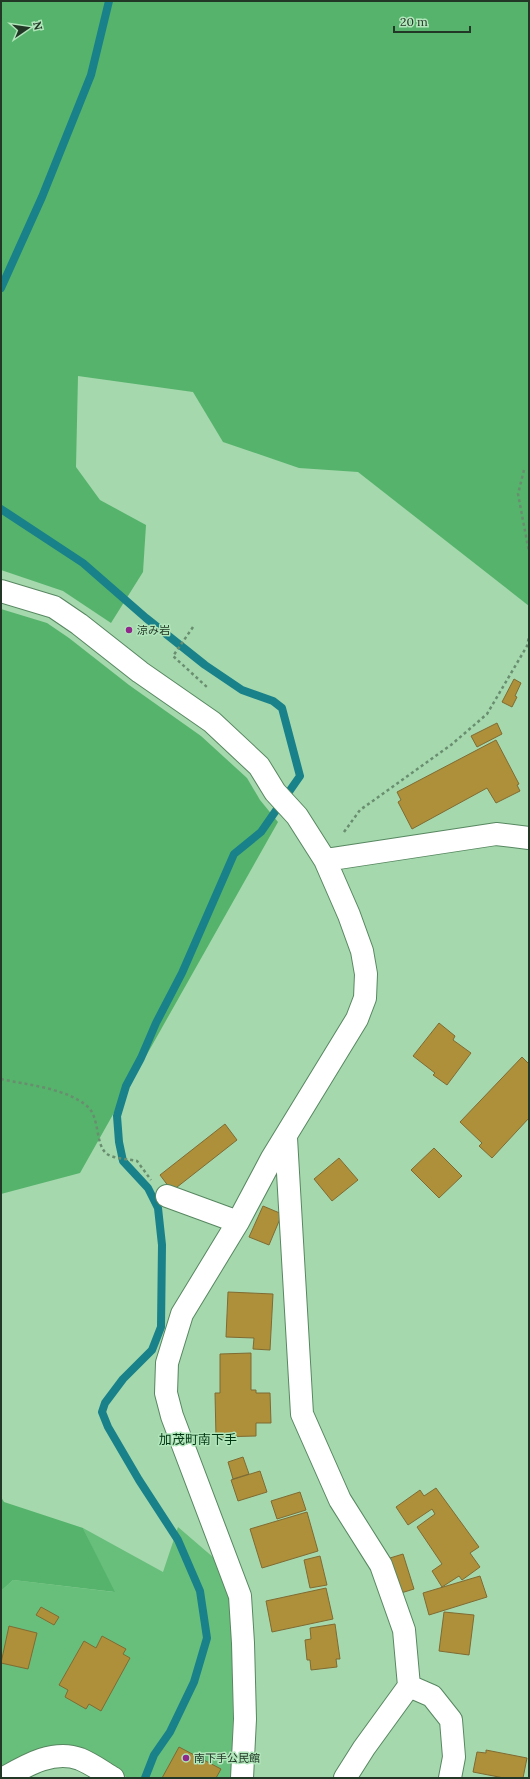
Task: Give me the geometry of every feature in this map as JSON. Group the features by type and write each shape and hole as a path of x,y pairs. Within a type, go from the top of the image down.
{"street":[{"path":"1,591 54,607 79,624 140,672 212,722 260,766 275,792 297,816 325,860 349,915 362,951 366,974 365,998 357,1019 286,1138 272,1158 238,1222 182,1314 167,1363 166,1393 184,1452 200,1488 240,1596 245,1719 242,1778"},
{"path":"325,860 496,834 529,838"},
{"path":"286,1138 302,1414 340,1500 381,1565 404,1630 409,1686 364,1748 345,1778"},
{"path":"167,1196 238,1222"},
{"path":"409,1686 432,1696 451,1720 454,1757 450,1778"},
{"path":"4,1778 26,1765 45,1758 62,1755 80,1759 113,1778"}],"path":[{"path":"524,470 518,494 529,552"},
{"path":"176,653 193,627"},
{"path":"325,860 360,810 451,745 487,714 527,646 529,637"},
{"path":"1,1079 57,1091 88,1107 94,1116 102,1147 107,1154 137,1161 158,1190 167,1196"}],"green space":[{"path":"1,1 529,1 529,606 358,472 299,468 223,442 193,392 78,376 76,467 100,500 146,525 143,572 111,623 63,591 1,570"},
{"path":"1,609 47,623 69,638 129,685 201,736 247,778 260,800 278,822 80,1173 1,1194"},
{"path":"1,1497 4,1502 83,1528 115,1592 13,1580 1,1591"},
{"path":"178,1527 214,1558 229,1598 232,1644 233,1718 231,1778 128,1778 83,1752 1,1771 1,1591 13,1580 114,1592 83,1528 163,1572"}],"building":[{"path":"514,679 521,683 512,707 502,702"},
{"path":"497,723 502,734 477,747 471,736"},
{"path":"496,740 519,784 517,785 520,791 496,803 487,788 412,829 398,802 401,800 397,792"},
{"path":"439,1023 455,1036 453,1040 471,1053 447,1085 433,1075 435,1073 413,1056"},
{"path":"522,1057 529,1064 529,1118 492,1158 479,1146 482,1143 460,1122"},
{"path":"225,1124 237,1140 172,1191 160,1175"},
{"path":"434,1148 462,1176 439,1198 411,1170"},
{"path":"339,1158 358,1180 332,1201 314,1179"},
{"path":"263,1206 282,1214 269,1245 249,1237"},
{"path":"228,1292 273,1294 270,1350 253,1349 254,1338 226,1337"},
{"path":"251,1353 251,1390 256,1390 256,1393 270,1393 271,1423 256,1423 256,1436 216,1437 215,1393 220,1393 220,1354"},
{"path":"243,1457 249,1474 233,1479 228,1462"},
{"path":"260,1471 267,1492 238,1501 231,1480"},
{"path":"436,1488 479,1547 470,1553 480,1567 462,1580 459,1576 442,1587 432,1571 442,1564 417,1527 435,1514 432,1509 408,1525 396,1507 420,1490 424,1496"},
{"path":"300,1492 306,1510 277,1519 271,1501"},
{"path":"307,1512 318,1551 262,1568 250,1529"},
{"path":"403,1554 414,1589 401,1593 390,1558"},
{"path":"320,1556 327,1585 310,1588 304,1560"},
{"path":"480,1576 487,1597 429,1615 423,1593"},
{"path":"326,1588 333,1619 272,1632 266,1601"},
{"path":"41,1607 59,1617 54,1625 36,1615"},
{"path":"444,1612 474,1615 469,1655 439,1651"},
{"path":"335,1624 340,1659 336,1659 337,1667 311,1670 310,1660 307,1660 305,1640 311,1639 310,1628"},
{"path":"9,1626 37,1633 28,1669 1,1663"},
{"path":"102,1636 126,1649 123,1654 130,1658 101,1711 89,1704 86,1709 65,1697 68,1690 59,1685 84,1641 96,1648"},
{"name":"南下手公民館","path":"179,1747 221,1769 216,1778 162,1778"},
{"path":"486,1750 527,1758 523,1778 504,1778 473,1772 477,1752 486,1753"}],"waterway":[{"path":"1,288 42,197 91,75 109,1"},
{"path":"1,509 83,563 146,618 205,665 242,690 273,701 282,708 300,776 261,832 234,854 182,973 126,1086 117,1116 119,1142 123,1161 148,1188 158,1208 162,1245 161,1327 152,1350 123,1379 105,1403 102,1412 108,1427 139,1480 178,1540 200,1591 207,1638 194,1682 170,1732 154,1755 145,1778"}],"place":[{"name":"涼み岩","path":"129,630"},
{"name":"南下手公民館","path":"186,1758"}],"district":[{"name":"加茂町南下手","path":"198,1439"}]}
